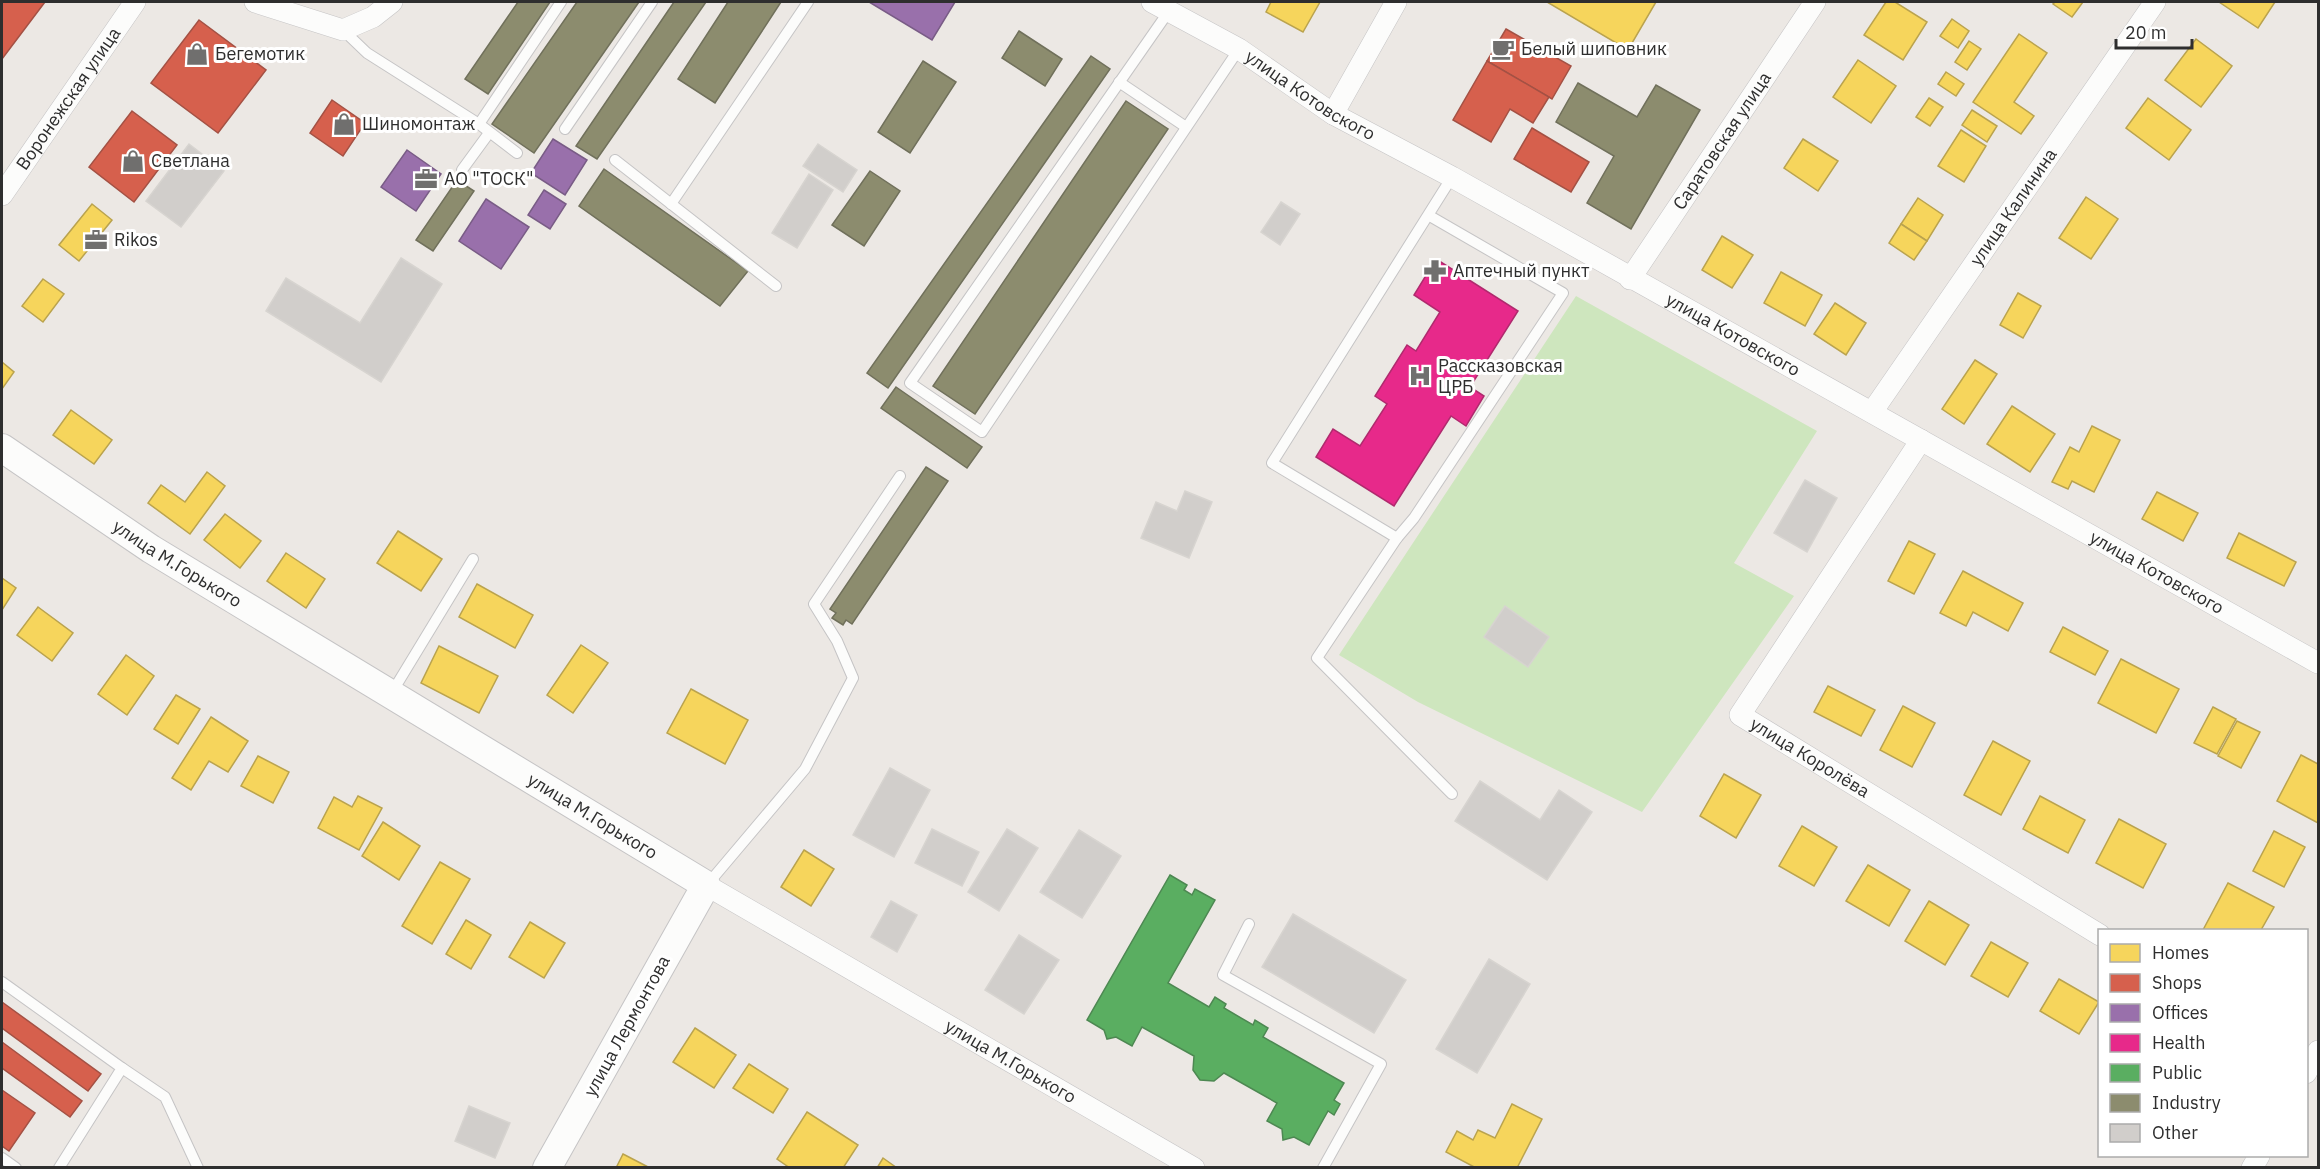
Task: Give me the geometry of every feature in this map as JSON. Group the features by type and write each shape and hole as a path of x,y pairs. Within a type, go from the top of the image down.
{"street":[{"name":"Воронежская улица","path":"2,195 135,2"},
{"path":"255,2 343,30 373,17 392,2"},
{"path":"1333,114 1396,2"},
{"name":"Саратовская улица","path":"1630,279 1815,2"},
{"name":"улица Калинина","path":"1872,412 2155,2"},
{"name":"улица Котовского","path":"1160,6 1239,49 1333,114 1452,177 1630,279 2319,663"},
{"name":"улица Королёва","path":"1921,440 1740,715 2098,934"},
{"name":"улица М.Горького","path":"2,447 151,549 706,885 1194,1167"},
{"name":"улица Лермонтова","path":"547,1167 706,885"}],"lane":[{"path":"479,124 561,2"},
{"path":"565,129 652,2"},
{"path":"671,204 808,2"},
{"path":"1160,6 1119,82 910,383 981,432 1239,49"},
{"path":"343,30 367,53 479,124 517,153"},
{"path":"1119,82 1186,127"},
{"path":"462,170 489,133"},
{"path":"615,160 776,286"},
{"path":"1397,538 1272,463 1452,177"},
{"path":"1428,216 1563,293 1414,518 1397,538 1317,658 1452,794"},
{"path":"706,885 804,769 853,678 837,641 814,604 900,476"},
{"path":"391,694 473,559"},
{"path":"1250,924 1223,975 1381,1064 1323,1167"},
{"path":"2,982 165,1097 198,1167"},
{"path":"59,1167 122,1068"},
{"path":"2,1158 15,1167"}],"green space":[{"path":"1576,296 1817,431 1734,563 1794,596 1642,812 1418,702 1339,655"}],"building: Homes":[{"path":"1271,2 1320,2 1303,32 1266,12"},
{"path":"1547,2 1656,2 1628,50"},
{"path":"1886,2 1895,2 1927,22 1903,60 1864,35"},
{"path":"2055,2 2083,2 2072,17 2053,4"},
{"path":"2219,2 2275,2 2258,28"},
{"path":"1952,19 1969,31 1958,48 1940,36"},
{"path":"2019,34 2047,53 2014,102 2034,116 2021,134 1973,102"},
{"path":"2196,39 2232,66 2201,107 2165,80"},
{"path":"1969,41 1981,49 1967,70 1955,62"},
{"path":"1858,60 1896,86 1871,123 1833,97"},
{"path":"1946,72 1964,84 1956,96 1938,84"},
{"path":"1929,98 1943,107 1930,126 1916,117"},
{"path":"2148,98 2191,130 2169,160 2126,128"},
{"path":"1972,110 1997,126 1987,142 1962,125"},
{"path":"1961,130 1986,146 1964,182 1938,166"},
{"path":"1803,139 1838,161 1818,191 1784,168"},
{"path":"2086,197 2118,219 2091,259 2059,238"},
{"path":"1918,198 1943,215 1927,241 1901,224"},
{"path":"92,204 112,220 79,261 59,245"},
{"path":"1901,224 1927,241 1914,260 1889,243"},
{"path":"1722,236 1753,255 1732,288 1702,270"},
{"path":"1781,272 1822,295 1805,326 1764,303"},
{"path":"43,279 64,294 43,322 22,306"},
{"path":"2018,293 2041,306 2023,338 2000,325"},
{"path":"1835,303 1866,323 1846,355 1814,334"},
{"path":"1975,360 1997,374 1964,424 1942,409"},
{"path":"2,362 14,372 2,389"},
{"path":"2012,406 2055,434 2030,472 1987,444"},
{"path":"71,410 112,440 94,464 53,435"},
{"path":"2092,426 2120,440 2094,492 2072,481 2068,489 2052,482 2070,447 2079,452"},
{"path":"207,472 225,486 190,534 148,503 161,485 185,502"},
{"path":"2157,492 2198,513 2183,541 2142,519"},
{"path":"225,514 261,541 240,568 204,540"},
{"path":"398,531 442,559 421,591 377,563"},
{"path":"2239,533 2296,562 2284,586 2227,558"},
{"path":"1909,541 1935,554 1914,594 1888,581"},
{"path":"286,553 325,579 306,608 267,581"},
{"path":"1963,571 2023,603 2008,631 1973,612 1966,626 1940,613"},
{"path":"2,578 16,588 2,610"},
{"path":"477,584 533,615 515,648 459,617"},
{"path":"38,607 73,633 52,661 17,635"},
{"path":"2063,627 2108,651 2095,675 2050,652"},
{"path":"581,645 608,663 573,713 547,695"},
{"path":"439,646 498,676 479,713 421,683"},
{"path":"126,655 154,676 127,715 98,694"},
{"path":"2121,659 2179,689 2156,733 2098,703"},
{"path":"1828,686 1875,710 1861,736 1814,712"},
{"path":"691,689 748,720 725,764 667,733"},
{"path":"176,695 200,709 178,744 154,729"},
{"path":"1903,706 1935,723 1912,767 1880,750"},
{"path":"2213,707 2236,719 2217,754 2194,743"},
{"path":"211,717 248,741 228,772 209,761 191,790 172,778"},
{"path":"2237,721 2260,732 2241,768 2218,756"},
{"path":"1993,741 2030,761 2001,815 1964,795"},
{"path":"2301,755 2318,764 2318,823 2277,801"},
{"path":"258,756 289,772 273,803 241,786"},
{"path":"1724,774 1761,795 1736,838 1700,816"},
{"path":"358,796 382,808 359,850 318,828 334,797 352,807"},
{"path":"2040,796 2085,820 2068,853 2023,829"},
{"path":"2119,819 2166,844 2143,888 2096,863"},
{"path":"383,822 420,846 399,880 362,856"},
{"path":"1802,826 1837,847 1814,886 1779,866"},
{"path":"2274,831 2305,847 2284,887 2253,871"},
{"path":"804,850 834,869 811,906 781,887"},
{"path":"440,862 470,879 432,944 402,926"},
{"path":"1868,865 1910,890 1889,926 1846,901"},
{"path":"2228,883 2274,907 2262,929 2204,929"},
{"path":"1929,901 1969,925 1945,965 1905,941"},
{"path":"466,920 491,935 471,969 446,954"},
{"path":"530,922 565,943 544,978 509,957"},
{"path":"1991,942 2028,963 2008,997 1971,976"},
{"path":"2059,979 2098,1001 2079,1034 2040,1011"},
{"path":"695,1028 736,1055 714,1088 673,1062"},
{"path":"749,1064 788,1089 773,1113 733,1088"},
{"path":"1512,1104 1542,1119 1517,1168 1476,1168 1446,1152 1457,1131 1473,1140 1478,1130 1495,1138"},
{"path":"807,1112 858,1145 843,1168 790,1168 777,1159"},
{"path":"623,1154 650,1168 616,1168"},
{"path":"883,1158 897,1168 877,1168"}],"building: Shops":[{"path":"2,2 45,2 2,59"},
{"path":"199,20 266,70 218,133 151,83"},
{"path":"1506,29 1571,66 1552,99 1487,61"},
{"path":"1487,61 1549,97 1533,123 1510,109 1491,142 1453,120"},
{"path":"332,100 365,123 343,156 310,133"},
{"path":"132,111 177,145 134,202 89,167"},
{"path":"1532,128 1589,162 1571,192 1514,159"},
{"path":"2,1002 101,1074 88,1091 2,1028"},
{"path":"2,1042 82,1101 70,1117 2,1068"},
{"path":"2,1090 35,1113 9,1151 2,1146"}],"building: Offices":[{"path":"869,2 955,2 932,40"},
{"path":"553,139 587,160 565,195 531,173"},
{"path":"407,150 441,174 416,211 381,187"},
{"path":"544,190 566,204 550,229 528,215"},
{"path":"486,199 529,227 501,269 459,241"}],"building: Health":[{"path":"1436,259 1518,311 1470,387 1484,396 1466,426 1451,416 1394,506 1316,457 1333,429 1360,446 1387,404 1375,396 1407,345 1416,351 1440,312 1414,295"}],"building: Public":[{"path":"1170,875 1187,885 1184,890 1192,895 1195,889 1215,900 1168,983 1209,1007 1215,997 1226,1004 1224,1008 1253,1025 1255,1020 1268,1028 1263,1037 1344,1083 1334,1100 1340,1104 1334,1115 1328,1111 1309,1145 1294,1137 1283,1140 1282,1129 1267,1121 1277,1103 1224,1073 1214,1081 1200,1080 1193,1070 1194,1056 1142,1027 1132,1046 1116,1037 1107,1039 1104,1030 1087,1020"}],"building: Industry":[{"path":"518,2 550,2 488,94 465,79"},
{"path":"577,2 639,2 534,153 492,124"},
{"path":"674,2 706,2 597,159 576,146"},
{"path":"728,2 781,2 715,103 678,79"},
{"path":"1019,31 1062,59 1045,86 1002,58"},
{"path":"1091,56 1110,69 888,388 867,373"},
{"path":"923,61 956,82 910,153 878,132"},
{"path":"1578,83 1637,117 1656,85 1700,110 1631,229 1587,203 1614,156 1556,122"},
{"path":"1126,101 1168,129 975,414 933,386"},
{"path":"604,169 748,271 720,306 579,206"},
{"path":"870,171 900,191 864,246 832,225"},
{"path":"457,180 474,191 433,251 416,240"},
{"path":"896,387 982,447 967,468 881,408"},
{"path":"926,467 948,481 852,624 846,620 843,625 832,618 836,613 830,609"}],"building: Other":[{"path":"189,144 224,171 181,227 146,201"},
{"path":"818,144 857,170 843,192 803,166"},
{"path":"809,174 833,190 797,248 772,233"},
{"path":"1281,202 1300,214 1280,245 1261,232"},
{"path":"401,258 442,284 381,382 266,311 286,278 360,323"},
{"path":"1805,480 1837,498 1807,552 1774,533"},
{"path":"1185,491 1212,502 1189,558 1141,538 1156,502 1177,511"},
{"path":"1505,606 1549,637 1528,667 1484,637"},
{"path":"890,768 930,790 894,857 853,835"},
{"path":"1480,781 1540,820 1559,790 1592,812 1547,880 1455,821"},
{"path":"932,829 979,852 962,886 915,863"},
{"path":"1007,829 1038,848 999,911 968,892"},
{"path":"1079,830 1121,856 1082,918 1040,892"},
{"path":"891,901 917,915 897,952 871,937"},
{"path":"1293,914 1406,980 1374,1033 1262,967"},
{"path":"1019,935 1059,960 1024,1014 985,990"},
{"path":"1489,959 1530,984 1477,1073 1436,1049"},
{"path":"469,1106 510,1123 495,1158 455,1141"}],"place":[{"name":"Белый шиповник","path":"1503,49"},
{"name":"Бегемотик","path":"197,54"},
{"name":"Шиномонтаж","path":"344,124"},
{"name":"Светлана","path":"133,161"},
{"name":"АО \"ТОСК\"","path":"426,179"},
{"name":"Rikos","path":"96,240"},
{"name":"Аптечный пункт","path":"1435,271"},
{"name":"Рассказовская ЦРБ","path":"1420,376"}]}
